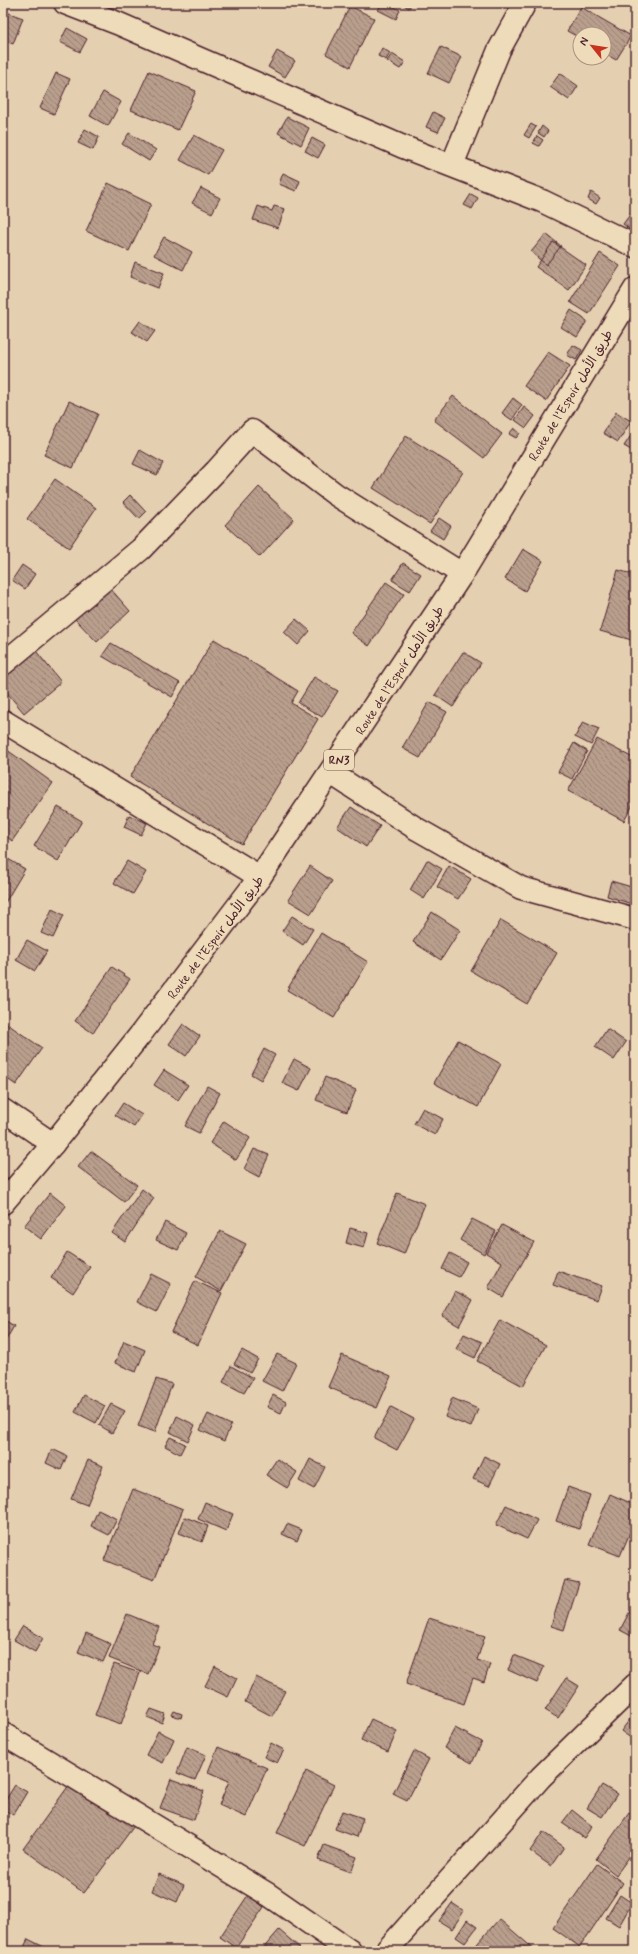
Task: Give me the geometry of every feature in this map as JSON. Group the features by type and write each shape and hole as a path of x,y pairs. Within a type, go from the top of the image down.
{"main road":[{"path":"65,3 124,26 401,146 542,201 635,246"},
{"path":"452,165 499,50 526,3"},
{"name":"Route de l’Espoir طريق الأمل","path":"3,1203 53,1144 140,1035 260,877 331,773 462,574 634,291"},
{"path":"3,664 141,549 252,431 334,494 462,574"},
{"path":"3,721 260,877"},
{"path":"331,773 417,829 521,888 635,919"},
{"path":"3,1110 53,1144"},
{"path":"386,1951 541,1777 635,1685"},
{"path":"3,1734 255,1887 350,1951"}],"building":[{"path":"100,3 120,3 115,13 99,5"},
{"path":"382,3 386,3 400,10 396,19 378,10"},
{"path":"400,3 412,3 409,8"},
{"path":"350,6 374,18 350,67 326,54"},
{"path":"581,7 631,36 616,60 612,58 612,26 572,26 572,34 567,31"},
{"path":"6,12 23,18 13,44 3,40 3,20"},
{"path":"67,28 87,39 80,52 60,42"},
{"path":"441,47 462,57 449,83 428,73"},
{"path":"382,48 390,53 386,60 378,56"},
{"path":"277,51 295,61 285,77 268,67"},
{"path":"392,54 405,62 400,69 387,61"},
{"path":"149,71 196,91 178,130 131,110"},
{"path":"56,73 70,79 54,114 40,108"},
{"path":"560,73 578,86 569,100 550,87"},
{"path":"103,92 121,102 108,126 90,116"},
{"path":"433,112 445,118 438,132 426,127"},
{"path":"287,117 309,128 301,145 278,133"},
{"path":"531,124 536,127 529,138 524,135"},
{"path":"542,126 548,131 544,137 538,133"},
{"path":"85,129 99,137 93,150 78,143"},
{"path":"129,133 156,150 149,161 122,144"},
{"path":"194,135 222,150 208,175 180,160"},
{"path":"537,136 543,140 539,146 533,143"},
{"path":"312,138 325,145 318,158 305,151"},
{"path":"283,173 300,181 296,191 279,184"},
{"path":"108,183 151,204 129,251 86,231"},
{"path":"201,188 220,198 212,213 192,203"},
{"path":"591,192 600,198 596,204 588,199"},
{"path":"471,194 478,198 472,209 464,205"},
{"path":"258,206 272,211 274,206 285,209 278,228 253,220"},
{"path":"635,208 635,233 623,224"},
{"path":"546,234 561,246 546,265 531,252"},
{"path":"164,237 192,252 183,270 154,255"},
{"path":"553,242 586,265 569,290 536,267"},
{"path":"600,253 620,266 589,314 570,302"},
{"path":"135,262 164,273 158,288 130,277"},
{"path":"571,310 587,321 577,337 561,327"},
{"path":"140,321 155,331 147,342 132,332"},
{"path":"573,345 582,350 576,360 567,355"},
{"path":"548,352 570,366 546,401 524,386"},
{"path":"453,396 502,434 484,458 434,420"},
{"path":"513,398 522,405 512,420 502,413"},
{"path":"69,401 98,414 73,468 44,455"},
{"path":"524,407 535,416 526,428 515,420"},
{"path":"616,412 631,421 618,442 603,433"},
{"path":"514,428 520,433 516,438 509,434"},
{"path":"406,436 463,472 430,524 373,488"},
{"path":"630,437 635,441 631,450 624,446"},
{"path":"140,450 163,463 157,475 133,464"},
{"path":"55,479 96,508 69,548 27,519"},
{"path":"259,487 294,519 260,557 225,525"},
{"path":"130,495 146,512 139,519 123,502"},
{"path":"439,518 451,526 443,539 430,531"},
{"path":"523,549 543,561 525,591 505,579"},
{"path":"403,563 421,574 410,591 392,580"},
{"path":"22,565 35,574 25,589 12,580"},
{"path":"618,570 635,575 635,641 600,631"},
{"path":"386,582 404,594 369,646 351,633"},
{"path":"109,587 130,611 97,642 75,619"},
{"path":"296,619 310,631 298,645 284,632"},
{"path":"214,639 298,691 291,703 318,719 242,844 130,777"},
{"path":"111,643 180,683 172,697 102,656"},
{"path":"36,651 61,682 24,713 3,688 3,679"},
{"path":"463,652 481,663 453,707 435,695"},
{"path":"314,677 338,691 322,717 298,703"},
{"path":"635,680 635,692 630,690"},
{"path":"429,702 447,712 420,758 402,748"},
{"path":"583,722 599,729 591,745 575,737"},
{"path":"597,739 635,759 635,801 624,821 568,791"},
{"path":"574,743 587,751 572,779 558,772"},
{"path":"3,747 53,783 12,841 3,834"},
{"path":"58,807 82,821 58,861 34,846"},
{"path":"351,807 380,826 366,847 337,827"},
{"path":"129,815 147,823 141,835 124,827"},
{"path":"3,856 25,869 3,906"},
{"path":"427,860 442,869 424,899 410,890"},
{"path":"127,861 146,872 133,894 114,883"},
{"path":"310,866 332,881 311,914 288,900"},
{"path":"449,866 471,879 458,899 437,887"},
{"path":"611,881 635,888 632,904 607,896"},
{"path":"52,909 64,915 53,938 41,933"},
{"path":"432,912 460,930 441,960 413,942"},
{"path":"292,916 313,929 303,945 282,931"},
{"path":"501,920 557,953 527,1004 471,971"},
{"path":"321,933 368,962 334,1018 287,990"},
{"path":"27,940 47,951 35,971 16,960"},
{"path":"112,967 130,979 93,1033 75,1021"},
{"path":"3,1021 42,1048 16,1085 3,1076"},
{"path":"183,1024 200,1036 186,1056 169,1044"},
{"path":"607,1029 626,1042 614,1060 595,1047"},
{"path":"458,1040 501,1064 478,1107 434,1083"},
{"path":"264,1049 275,1055 261,1080 251,1074"},
{"path":"294,1059 311,1068 299,1091 282,1083"},
{"path":"164,1070 188,1085 178,1100 154,1085"},
{"path":"325,1077 356,1090 347,1112 316,1100"},
{"path":"207,1086 220,1093 199,1133 185,1126"},
{"path":"123,1103 142,1115 134,1127 115,1115"},
{"path":"423,1108 443,1119 435,1135 414,1124"},
{"path":"224,1121 250,1138 236,1160 210,1143"},
{"path":"254,1149 269,1155 259,1177 244,1169"},
{"path":"91,1151 137,1185 124,1202 78,1167"},
{"path":"142,1189 154,1198 125,1242 112,1233"},
{"path":"50,1193 66,1206 41,1239 24,1226"},
{"path":"397,1193 425,1204 404,1254 377,1243"},
{"path":"472,1219 496,1231 484,1254 460,1240"},
{"path":"165,1222 186,1233 178,1250 156,1240"},
{"path":"502,1225 534,1242 503,1297 488,1288 502,1262 486,1253"},
{"path":"350,1228 368,1233 364,1248 346,1243"},
{"path":"220,1231 246,1244 221,1291 196,1277"},
{"path":"67,1252 90,1267 73,1293 51,1278"},
{"path":"450,1253 467,1262 459,1277 442,1269"},
{"path":"558,1271 602,1286 597,1300 553,1285"},
{"path":"151,1274 171,1284 157,1312 137,1302"},
{"path":"195,1281 222,1293 198,1345 171,1332"},
{"path":"455,1291 473,1300 459,1326 442,1316"},
{"path":"3,1319 14,1326 3,1345"},
{"path":"500,1320 546,1345 523,1386 477,1361"},
{"path":"464,1334 482,1342 475,1358 456,1349"},
{"path":"124,1341 145,1350 136,1372 115,1363"},
{"path":"242,1350 258,1359 250,1373 234,1364"},
{"path":"277,1354 296,1363 282,1391 262,1381"},
{"path":"342,1355 391,1376 377,1408 328,1387"},
{"path":"231,1366 253,1378 244,1393 223,1382"},
{"path":"156,1379 172,1384 155,1432 138,1426"},
{"path":"84,1395 105,1406 96,1423 75,1412"},
{"path":"273,1395 286,1402 281,1413 267,1407"},
{"path":"452,1398 478,1409 471,1427 445,1417"},
{"path":"111,1404 125,1411 112,1433 99,1425"},
{"path":"391,1407 414,1419 397,1450 374,1438"},
{"path":"208,1414 231,1425 224,1441 200,1430"},
{"path":"177,1416 195,1425 188,1441 170,1432"},
{"path":"170,1437 185,1444 180,1454 165,1446"},
{"path":"52,1449 67,1456 61,1470 46,1463"},
{"path":"484,1456 500,1464 489,1486 473,1479"},
{"path":"277,1459 297,1472 287,1488 266,1475"},
{"path":"310,1459 325,1467 314,1489 299,1481"},
{"path":"88,1460 103,1466 87,1505 71,1499"},
{"path":"568,1487 590,1495 579,1529 556,1521"},
{"path":"133,1489 183,1509 154,1580 104,1560"},
{"path":"610,1494 635,1505 635,1521 620,1556 589,1544"},
{"path":"205,1502 233,1514 226,1531 198,1519"},
{"path":"506,1505 537,1520 527,1539 496,1525"},
{"path":"98,1510 117,1519 109,1535 91,1526"},
{"path":"185,1517 208,1526 202,1542 179,1533"},
{"path":"287,1524 302,1530 297,1541 282,1534"},
{"path":"565,1580 579,1583 564,1630 551,1626"},
{"path":"630,1611 635,1613 635,1638 620,1630"},
{"path":"127,1614 159,1627 152,1644 159,1647 148,1674 109,1658"},
{"path":"429,1618 485,1636 477,1660 490,1664 484,1682 473,1678 464,1704 406,1684"},
{"path":"23,1626 43,1638 35,1652 14,1640"},
{"path":"86,1633 111,1644 103,1662 78,1652"},
{"path":"514,1655 544,1667 537,1683 508,1670"},
{"path":"114,1664 140,1673 121,1724 95,1715"},
{"path":"215,1666 237,1678 228,1697 205,1686"},
{"path":"256,1677 285,1691 272,1716 245,1702"},
{"path":"566,1678 579,1686 558,1718 545,1710"},
{"path":"151,1709 165,1714 162,1723 147,1717"},
{"path":"174,1711 182,1714 181,1718 172,1715"},
{"path":"371,1719 397,1731 388,1752 361,1740"},
{"path":"630,1719 635,1722 635,1741 621,1731"},
{"path":"455,1728 482,1742 472,1763 444,1748"},
{"path":"158,1731 174,1739 163,1763 146,1755"},
{"path":"271,1743 284,1750 277,1763 264,1757"},
{"path":"187,1747 206,1755 195,1780 177,1773"},
{"path":"218,1747 267,1768 246,1817 219,1805 229,1781 208,1772"},
{"path":"414,1751 429,1759 407,1801 393,1794"},
{"path":"306,1771 334,1785 305,1846 277,1833"},
{"path":"171,1779 204,1791 194,1820 160,1808"},
{"path":"72,1781 134,1826 84,1893 23,1849"},
{"path":"15,1785 27,1792 13,1815 3,1809 3,1804"},
{"path":"602,1785 617,1794 602,1817 587,1808"},
{"path":"572,1810 592,1826 584,1838 562,1823"},
{"path":"342,1811 363,1818 357,1837 335,1829"},
{"path":"629,1813 635,1817 635,1849 616,1875 596,1859"},
{"path":"543,1832 564,1847 551,1866 530,1851"},
{"path":"324,1845 357,1857 351,1872 318,1860"},
{"path":"597,1864 623,1883 580,1947 553,1928"},
{"path":"159,1874 184,1885 177,1902 152,1891"},
{"path":"248,1895 264,1907 236,1948 220,1937"},
{"path":"620,1895 632,1903 619,1926 606,1918"},
{"path":"452,1903 464,1911 452,1929 439,1921"},
{"path":"499,1919 536,1951 471,1951"},
{"path":"467,1920 477,1927 465,1943 456,1937"},
{"path":"279,1930 300,1948 297,1951 261,1951"},
{"path":"28,1939 46,1948 45,1951 22,1951"}]}
